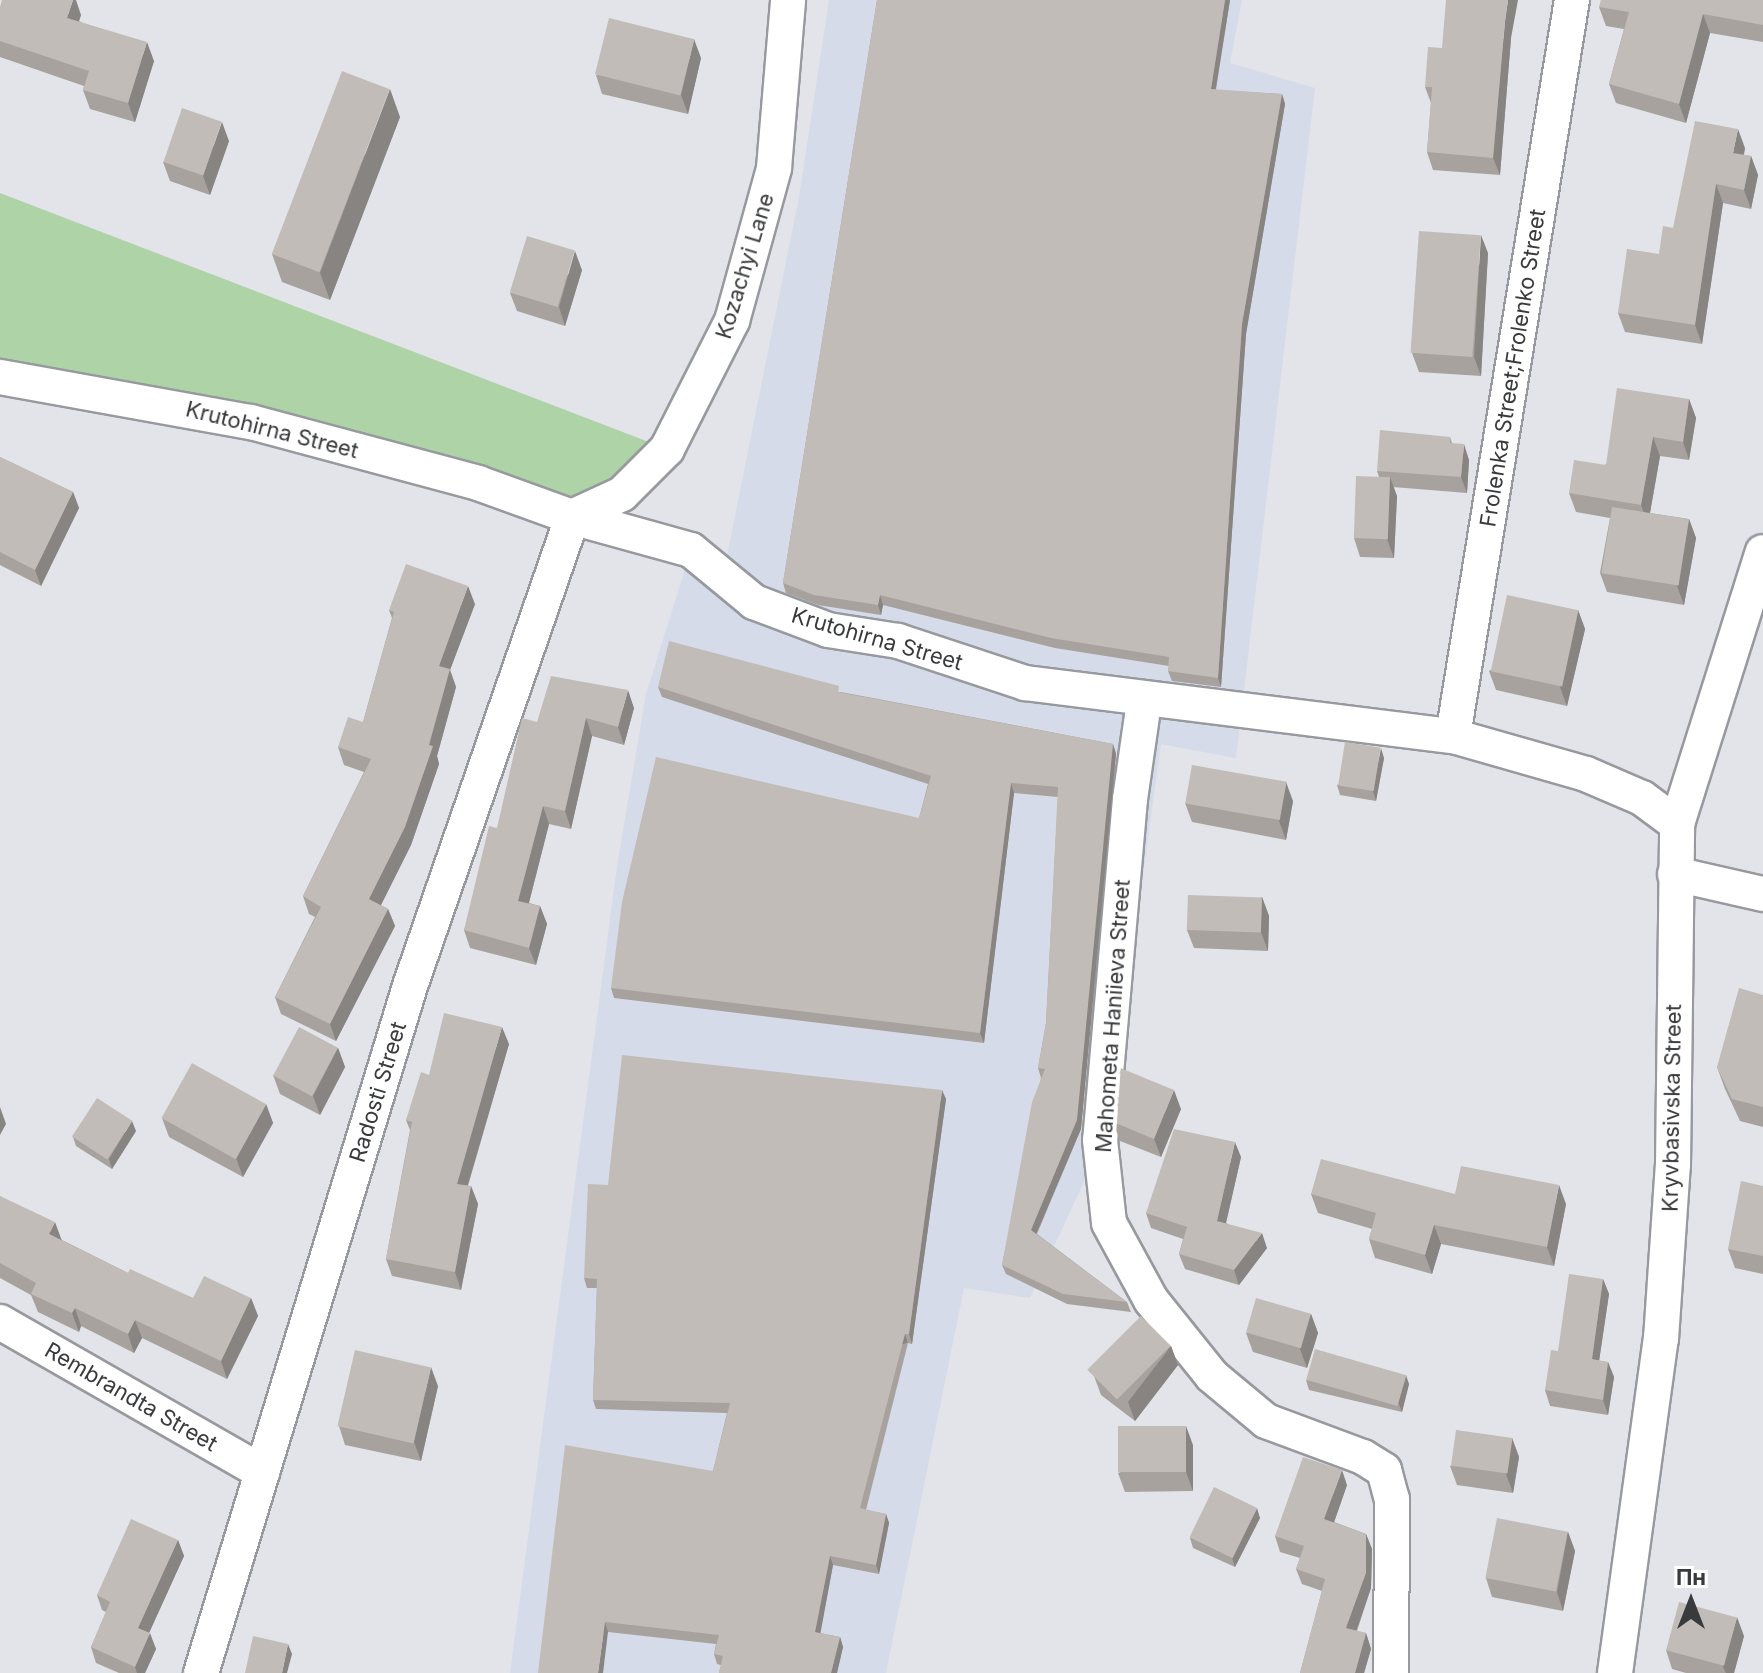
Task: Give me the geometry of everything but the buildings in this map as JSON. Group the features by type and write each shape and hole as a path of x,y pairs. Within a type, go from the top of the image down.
{"street":[{"name":"Kozachyi Lane","path":"572,517 622,494 667,449 732,321 774,168 788,0"},
{"name":"Frolenka Street;Frolenko Street","path":"1453,736 1572,0"},
{"name":"Krutohirna Street","path":"0,377 278,428 478,483 572,517 691,550 754,602 828,630 898,641 1025,683 1144,702 1285,713 1453,736 1586,774 1642,798 1677,824"},
{"name":"Radosti Street","path":"201,1673 410,986 572,517"},
{"name":"Kryvbasivska Street","path":"1615,1673 1661,1339 1673,1165 1677,824 1763,552"},
{"name":"Mahometa Haniieva Street","path":"1144,702 1130,799 1100,1140 1109,1223 1151,1300 1212,1376 1266,1421 1363,1457 1384,1470 1392,1499 1391,1673"},
{"path":"1675,874 1763,894"},
{"name":"Rembrandta Street","path":"0,1322 262,1472"}],"shaded area":[{"path":"829,0 1242,0 1230,63 1315,88 1236,758 1161,744 1108,1130 1030,1298 964,1288 886,1673 510,1673 617,866 646,694 691,550 724,571 799,197"}],"green space":[{"path":"0,193 667,449 572,517 0,377"}]}
